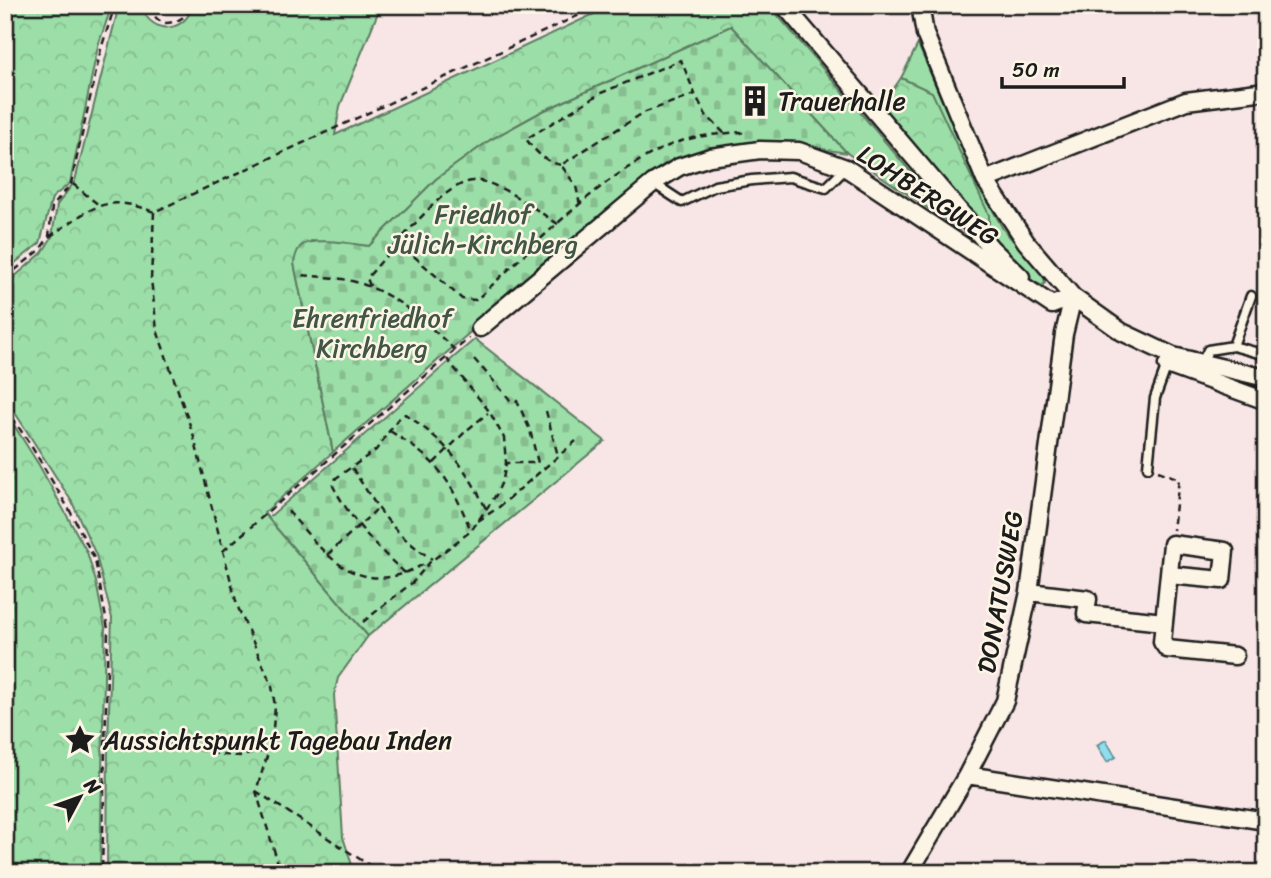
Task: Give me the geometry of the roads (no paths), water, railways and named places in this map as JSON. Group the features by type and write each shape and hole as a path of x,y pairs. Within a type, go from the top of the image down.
{"street":[{"name":"LOHBERGWEG","path":"784,5 991,247 1022,277 1026,289"},
{"path":"920,5 925,34 985,180 1026,242 1073,297 1122,332 1170,360 1266,401"},
{"path":"985,180 1186,101 1266,91"},
{"name":"LOHBERGWEG","path":"481,328 653,183 679,167 694,162 760,150 799,151 846,168 1052,305 1073,297"},
{"name":"DONATUSWEG","path":"909,873 967,775 1006,701 1029,592 1064,334 1073,297"},
{"path":"1170,360 1202,363 1266,378"},
{"path":"1169,575 1222,580 1225,551 1171,544 1161,642 1167,649 1235,656"},
{"path":"1029,592 1088,599 1086,614 1164,622"},
{"path":"967,775 1266,821"}],"lane":[{"path":"653,183 682,202 715,186 752,180 790,177 827,188 846,168"},
{"path":"1233,346 1251,296"},
{"path":"1202,363 1208,350 1233,346 1266,355"},
{"path":"1148,467 1155,398 1170,360"}],"water":[{"path":"1106,740 1116,757 1107,762 1097,745"}],"place":[{"name":"Trauerhalle","path":"755,101"},
{"name":"Aussichtspunkt Tagebau Inden","path":"80,740"}],"park label":[{"name":"Friedhof Jülich-Kirchberg","path":"483,229"},
{"name":"Ehrenfriedhof Kirchberg","path":"372,333"}]}
